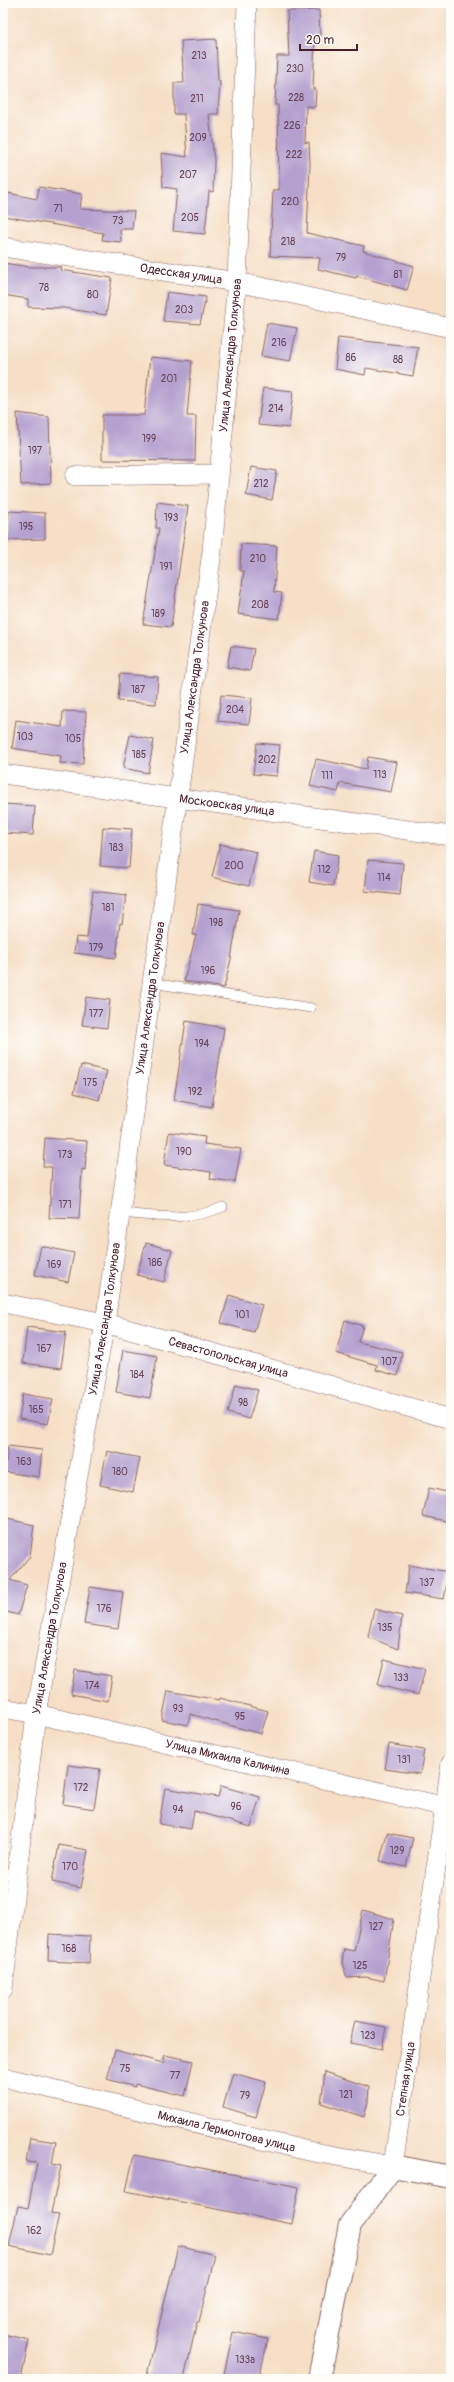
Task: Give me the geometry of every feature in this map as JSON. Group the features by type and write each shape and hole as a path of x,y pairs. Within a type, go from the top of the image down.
{"street":[{"name":"Улица Александра Толкунова","path":"3,1989 36,1714 105,1323 212,551 236,282 247,3"},
{"name":"Одесская улица","path":"3,247 236,282 451,328"},
{"path":"75,476 219,474"},
{"name":"Московская улица","path":"3,774 451,836"},
{"name":"Севастопольская улица","path":"3,1303 105,1323 451,1419"},
{"name":"Улица Михаила Калинина","path":"3,1708 36,1714 448,1808"},
{"name":"Степная улица","path":"318,2379 350,2225 394,2166 448,1808 451,1763"},
{"name":"Михаила Лермонтова улица","path":"3,2077 308,2151 451,2177"}],"lane":[{"path":"152,983 311,1008"},
{"path":"120,1212 178,1218 204,1215 224,1207"}],"building":[{"path":"319,10 320,36 315,36 313,89 316,89 315,107 306,106 305,143 309,142 310,164 307,233 364,246 363,251 414,266 407,290 357,276 356,278 318,269 320,258 270,256 273,190 279,190 278,105 275,105 277,56 289,56 287,11"},
{"path":"216,39 218,81 220,81 218,114 209,114 214,160 213,192 209,191 205,234 173,231 177,189 163,187 161,153 187,157 184,114 174,114 174,83 184,83 181,41"},
{"path":"39,187 82,194 80,209 134,211 132,229 120,229 121,242 102,240 103,233 3,216 3,192 37,199"},
{"path":"3,263 30,267 61,267 60,270 112,278 106,315 64,308 28,307 28,299 3,295"},
{"path":"167,292 206,297 200,324 163,321"},
{"path":"267,323 297,328 290,361 261,356"},
{"path":"338,338 418,347 413,376 366,368 365,375 335,369"},
{"path":"150,357 192,361 187,416 196,416 195,461 102,460 102,415 144,415"},
{"path":"263,388 293,391 289,428 258,425"},
{"path":"17,413 49,417 51,483 21,485"},
{"path":"251,467 277,471 272,500 246,495"},
{"path":"157,502 188,506 171,627 143,624 159,528 156,528"},
{"path":"9,511 45,513 45,539 5,540"},
{"path":"241,544 277,546 274,592 282,593 279,619 238,614 244,571 240,571"},
{"path":"231,646 254,649 250,671 227,667"},
{"path":"120,674 158,677 156,704 118,701"},
{"path":"221,695 252,698 249,724 218,721"},
{"path":"63,711 86,712 83,764 60,763 61,756 12,748 16,720 62,727"},
{"path":"130,735 154,740 148,773 123,768"},
{"path":"257,743 280,745 277,776 253,774"},
{"path":"368,757 397,762 391,792 340,783 338,792 310,786 316,759 366,769"},
{"path":"4,804 35,806 33,835 3,833"},
{"path":"103,827 132,829 129,868 100,866"},
{"path":"220,844 257,852 249,886 212,877"},
{"path":"314,851 338,855 333,886 309,882"},
{"path":"368,860 403,863 400,895 365,891"},
{"path":"93,891 126,895 122,924 120,923 116,958 74,953 76,937 87,938"},
{"path":"198,904 239,910 231,959 224,988 184,981 196,935 193,935"},
{"path":"86,997 110,1000 107,1028 82,1025"},
{"path":"186,1021 224,1028 212,1107 174,1100"},
{"path":"81,1065 107,1071 99,1100 74,1093"},
{"path":"169,1132 205,1137 204,1144 241,1149 235,1182 210,1179 211,1172 164,1165"},
{"path":"45,1138 87,1141 85,1170 82,1169 79,1219 49,1218 52,1167 43,1167"},
{"path":"146,1243 172,1250 164,1282 137,1275"},
{"path":"41,1246 74,1253 68,1282 35,1275"},
{"path":"229,1295 262,1305 254,1332 221,1323"},
{"path":"345,1320 363,1326 358,1342 402,1352 398,1376 376,1370 377,1365 336,1353"},
{"path":"27,1327 66,1332 61,1368 23,1363"},
{"path":"123,1350 157,1356 150,1398 116,1392"},
{"path":"236,1384 258,1390 249,1419 228,1413"},
{"path":"23,1394 53,1399 48,1424 19,1419"},
{"path":"8,1446 42,1450 39,1477 5,1472"},
{"path":"107,1451 140,1458 133,1492 100,1485"},
{"path":"429,1488 451,1493 451,1522 423,1516"},
{"path":"3,1518 34,1525 30,1556 10,1580 27,1585 18,1615 3,1611"},
{"path":"409,1565 449,1572 444,1599 405,1593"},
{"path":"90,1587 123,1592 118,1629 84,1624"},
{"path":"374,1609 402,1616 398,1649 368,1637"},
{"path":"384,1659 425,1669 418,1695 378,1685"},
{"path":"75,1670 112,1676 108,1701 71,1694"},
{"path":"168,1691 219,1700 220,1698 268,1711 261,1734 190,1714 188,1725 162,1720"},
{"path":"389,1744 424,1750 420,1774 385,1769"},
{"path":"68,1765 100,1769 94,1809 63,1804"},
{"path":"221,1786 260,1797 251,1827 194,1811 191,1829 159,1824 165,1788 218,1797"},
{"path":"387,1833 413,1838 406,1867 380,1861"},
{"path":"59,1845 88,1850 81,1888 52,1882"},
{"path":"363,1910 394,1919 384,1981 366,1977 347,1978 342,1963 344,1949 354,1951"},
{"path":"49,1934 90,1936 89,1963 48,1961"},
{"path":"355,2021 386,2027 382,2049 350,2043"},
{"path":"115,2050 163,2063 165,2055 193,2061 185,2096 135,2084 135,2087 107,2079"},
{"path":"325,2072 369,2087 368,2102 364,2117 321,2103"},
{"path":"233,2073 266,2082 256,2117 223,2107"},
{"path":"30,2138 56,2142 52,2164 61,2166 51,2213 59,2214 50,2255 9,2246 18,2206 28,2208 37,2163 26,2162"},
{"path":"134,2155 299,2187 292,2224 126,2191"},
{"path":"178,2246 215,2255 199,2322 197,2322 184,2379 146,2379"},
{"path":"233,2332 268,2339 259,2379 223,2379"},
{"path":"3,2334 29,2340 21,2379 3,2379"}]}
